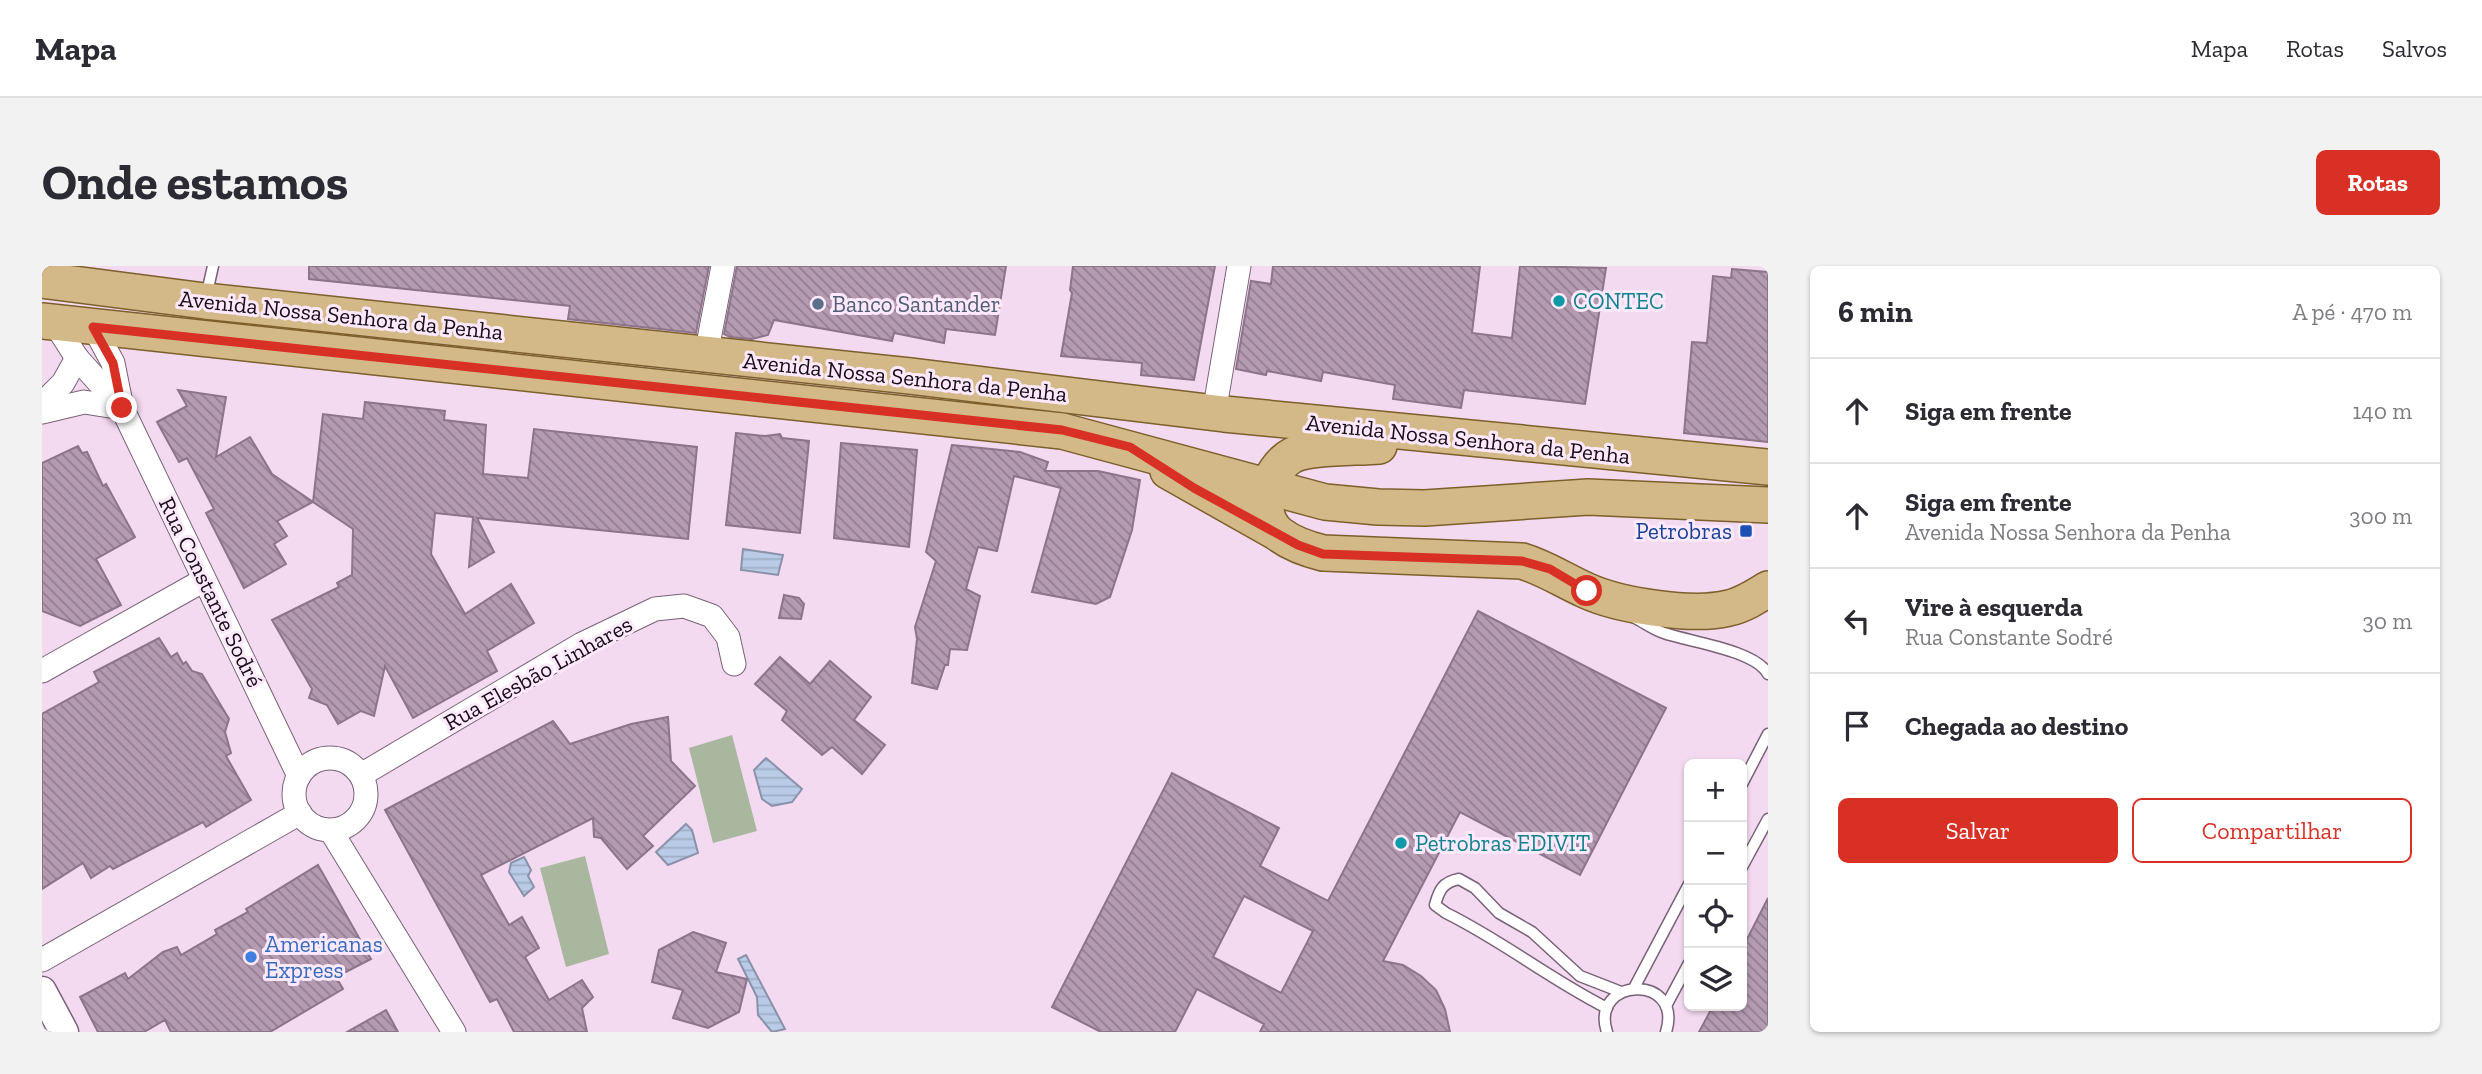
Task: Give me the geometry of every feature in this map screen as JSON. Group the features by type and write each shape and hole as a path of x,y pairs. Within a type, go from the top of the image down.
{"main road":[{"name":"Avenida Nossa Senhora da Penha","path":"51,295 205,301 1214,413 1768,467"},
{"path":"51,295 93,327"},
{"name":"Avenida Nossa Senhora da Penha","path":"93,327 1062,430 1325,502 1378,508 1425,508 1588,497 1768,505"},
{"path":"1276,532 1267,509 1267,487 1280,465 1295,454 1466,439"},
{"path":"1130,447 1194,488 1298,545 1323,554 1522,561 1550,569 1587,591 1640,605 1695,611 1730,608 1768,589"}],"street":[{"path":"706,355 723,266"},
{"path":"1214,413 1239,266"},
{"name":"Rua Constante Sodré","path":"51,295 77,358 122,408"},
{"name":"Rua Constante Sodré","path":"93,327 113,363 122,408 299,776"},
{"path":"42,404 63,383 77,358"},
{"path":"42,412 84,402 122,408"},
{"path":"42,671 204,580"},
{"name":"Rua Elesbão Linhares","path":"361,775 582,644 655,609 684,606 712,616 728,637 734,664"},
{"path":"323,759 337,759 351,764 361,775 367,793 362,812 349,826 331,831 318,828 300,813 295,788 299,776 309,765 323,759"},
{"path":"42,960 300,813"},
{"path":"331,831 454,1032"},
{"path":"42,992 64,1032"}],"lane":[{"path":"205,301 214,266"},
{"path":"1587,591 1661,632 1734,652 1764,666 1768,674"},
{"path":"1747,774 1768,734"},
{"path":"1747,858 1768,819"},
{"path":"1607,1008 1560,984 1521,954 1446,914 1436,905 1438,892 1447,881 1459,879 1475,888 1499,913 1532,932 1580,976 1621,992"},
{"path":"1634,988 1688,885"},
{"path":"1666,1006 1684,972"},
{"path":"1607,1032 1607,1008 1621,992 1634,988 1647,989 1658,996 1666,1006 1669,1018 1666,1032"}],"green space":[{"path":"732,735 757,831 713,843 689,748"},
{"path":"585,856 609,954 566,967 540,868"}],"water":[{"path":"743,549 783,555 778,575 741,570"},
{"path":"766,758 802,789 792,802 772,806 762,799 754,770"},
{"path":"686,824 692,830 698,853 668,865 656,852"},
{"path":"524,857 531,870 528,876 534,887 524,896 509,872 511,863"},
{"path":"746,955 785,1029 772,1032 758,1015 757,997 738,959"}],"building":[{"path":"309,266 709,266 696,333 568,319 570,306 309,279"},
{"path":"737,266 1006,266 995,335 946,329 944,343 894,333 892,341 774,320 768,335 752,339 730,337 724,334"},
{"path":"1073,266 1215,266 1194,380 1141,375 1142,363 1061,356 1072,293 1070,290"},
{"path":"1273,266 1480,266 1472,333 1512,338 1520,266 1606,268 1585,404 1464,390 1461,408 1393,399 1395,385 1323,372 1321,381 1267,371 1266,375 1236,369 1251,281 1271,284"},
{"path":"1732,269 1768,272 1768,442 1684,433 1692,342 1707,343 1713,276 1731,278"},
{"path":"178,390 226,397 216,457 250,437 272,474 313,502 277,521 287,536 274,544 286,564 244,588 206,513 214,509 187,458 179,462 157,422 187,406"},
{"path":"365,402 445,411 444,420 486,425 483,474 528,478 534,429 697,447 688,539 477,518 494,552 469,567 473,517 435,513 431,554 465,614 511,584 534,623 487,651 497,671 413,718 385,666 374,716 361,711 338,724 327,705 309,698 312,689 272,620 339,587 337,583 352,575 353,529 313,502 323,414 363,419"},
{"path":"736,433 765,436 780,434 782,438 809,441 800,533 726,525"},
{"path":"841,443 917,450 909,547 834,538"},
{"path":"952,445 1020,452 1048,462 1045,471 1098,471 1140,480 1132,530 1110,597 1096,604 1032,592 1061,488 1014,476 997,551 978,547 966,589 980,596 967,650 950,649 948,665 945,665 937,689 912,683 917,639 915,627 936,561 926,552"},
{"path":"78,446 82,453 87,452 103,486 106,484 135,537 96,559 121,605 80,626 42,611 42,463"},
{"path":"784,595 799,598 804,604 801,619 779,618"},
{"name":"Petrobras EDIVIT","path":"1478,611 1666,708 1580,875 1460,812 1383,961 1403,965 1421,976 1436,990 1445,1009 1450,1032 1260,1032 1264,1024 1197,989 1175,1032 1101,1032 1052,1007 1172,773 1279,828 1260,866 1328,901","holes":["1244,896 1313,931 1281,993 1213,957"]},
{"path":"159,638 171,657 177,653 183,664 186,662 192,671 202,674 229,719 225,732 231,753 226,756 251,800 206,827 203,822 113,869 110,866 91,878 83,863 42,889 42,714 99,682 94,672"},
{"path":"780,657 810,684 830,661 871,697 854,720 885,745 862,774 832,747 822,755 782,720 787,711 755,684"},
{"path":"668,717 671,761 695,786 643,836 653,846 627,869 601,838 594,837 593,818 481,875 509,925 522,917 539,948 525,957 549,1000 582,980 593,997 582,1008 587,1032 514,1032 497,999 490,1002 385,810 553,721 570,744 631,724"},
{"path":"318,865 371,959 336,977 343,989 270,1032 171,1032 165,1020 144,1032 98,1032 80,997 125,973 128,979 163,952 177,947 181,955 217,934 215,930 248,912 246,909"},
{"path":"1768,898 1768,1032 1699,1032 1710,1011 1747,1011 1747,939"},
{"path":"693,932 726,943 716,972 747,979 739,1012 708,1028 673,1018 683,990 652,982 659,950"},
{"path":"386,1010 398,1032 347,1032"}],"place":[{"name":"CONTEC","path":"1559,301"},
{"name":"Banco Santander","path":"818,304"},
{"name":"Petrobras","path":"1746,531"},
{"name":"Petrobras EDIVIT","path":"1401,843"},
{"name":"Americanas Express","path":"251,957"}],"route":[{"path":"122,408 113,363 93,327 1062,430 1130,447 1194,488 1298,545 1323,554 1522,561 1550,569 1587,591"}]}
